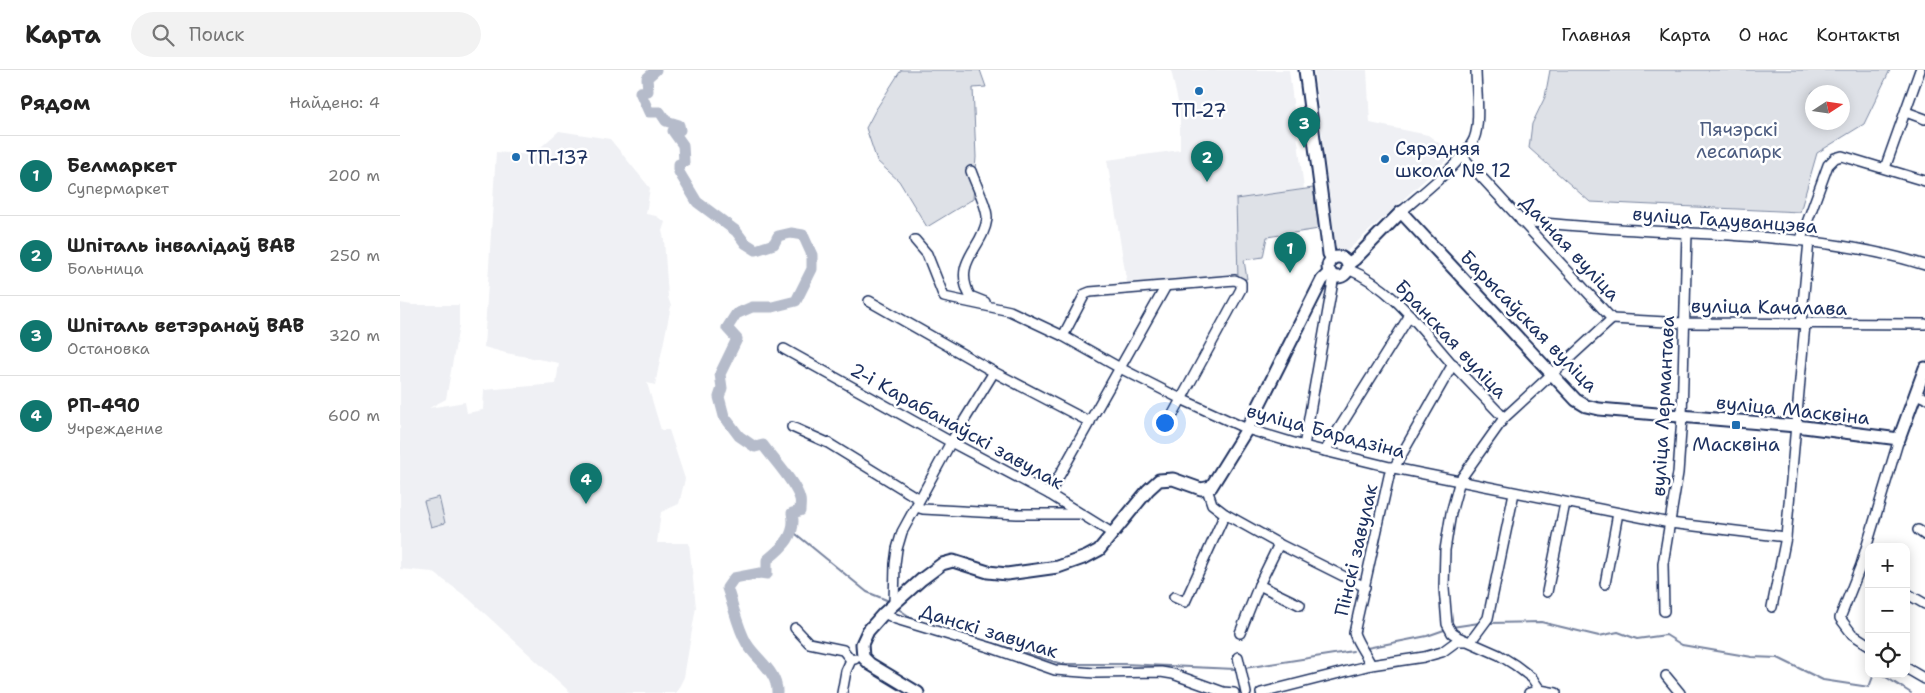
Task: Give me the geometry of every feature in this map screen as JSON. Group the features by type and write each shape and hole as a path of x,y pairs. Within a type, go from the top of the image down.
{"main road":[{"path":"1305,70 1320,197 1329,254 1332,259"},
{"path":"918,693 870,664 863,657 862,644 868,631 894,603 942,564 953,561 988,572 1008,574 1048,570 1086,557 1099,550 1148,490 1160,480 1173,479 1201,489 1207,489 1216,481 1247,429 1322,280 1332,274 1343,276 1348,266 1401,212"},
{"name":"Барысаўская вуліца","path":"1401,212 1576,400 1586,406 1599,409 1682,417"},
{"path":"1332,274 1329,263 1332,259 1341,257 1348,266"},
{"path":"1899,439 1920,396 1925,368"},
{"name":"вуліца Масквіна","path":"1682,417 1796,426 1899,439"}],"street":[{"path":"1401,212 1462,156 1474,139 1477,126 1476,70"},
{"path":"1885,168 1920,70"},
{"path":"1906,112 1925,119"},
{"name":"Дачная вуліца","path":"1462,156 1612,319"},
{"path":"1772,608 1786,536 1796,426 1803,324 1805,240 1828,165 1835,158 1842,156 1925,181"},
{"path":"971,171 987,218 981,236 970,253 965,269 964,281 970,296 997,307"},
{"name":"вуліца Гадуванцэва","path":"1521,221 1805,240 1902,258 1925,265"},
{"name":"вуліца Лермантава","path":"1664,611 1663,564 1678,473 1682,417 1687,232"},
{"name":"вуліца Барадзіна","path":"915,240 927,254 944,297 1010,311 1063,336 1181,399 1247,429 1304,446 1392,468 1460,480 1514,493 1670,523 1786,536"},
{"name":"Бранская вуліца","path":"1348,266 1392,297 1504,418"},
{"path":"1304,446 1332,274"},
{"path":"1063,336 1085,294 1090,292 1235,280 1241,283 1241,289 1166,427"},
{"path":"1049,494 1166,286"},
{"path":"869,301 994,372 1090,422"},
{"path":"1325,451 1410,315"},
{"path":"1540,690 1526,673 1515,664 1452,633 1446,624 1445,550 1451,513 1460,480 1504,418 1612,319"},
{"name":"вуліца Качалава","path":"1612,319 1684,323 1925,324"},
{"name":"2-і Карабанаўскі завулак","path":"784,349 1049,494 1112,533"},
{"name":"Пінскі завулак","path":"1371,666 1357,643 1354,633 1392,468 1453,364"},
{"path":"894,603 897,549 902,532 951,442 994,372"},
{"path":"792,427 828,443 918,503 923,509 1017,514 1080,514"},
{"path":"1865,642 1852,634 1840,618 1861,565 1899,439"},
{"path":"1207,489 1212,504 1225,514 1278,544 1365,586"},
{"path":"1471,641 1488,618 1514,493"},
{"path":"1547,592 1565,503"},
{"path":"1605,584 1618,513"},
{"path":"1174,597 1185,602 1225,514"},
{"path":"1240,633 1278,544"},
{"path":"1259,585 1300,605"},
{"path":"1910,595 1925,604"},
{"name":"Данскі завулак","path":"884,614 1055,670 1095,673 1160,672 1173,674 1223,692 1234,693"},
{"path":"795,628 809,643 843,650 851,660"},
{"path":"1261,693 1371,666 1424,657 1442,652 1457,641 1471,641"},
{"path":"851,660 863,657"},
{"path":"1238,657 1246,693"},
{"path":"842,693 846,671 851,660"},
{"path":"1910,670 1925,679"},
{"path":"1666,676 1680,693"},
{"path":"1529,693 1540,690 1556,693"}],"shaded area":[{"path":"1171,70 1289,70 1304,189 1236,199 1238,279 1162,284 1127,283 1107,160 1180,150 1180,111"},
{"name":"Сярэдняя школа № 12","path":"1314,70 1367,70 1370,123 1428,135 1443,146 1446,144 1452,148 1453,154 1347,251 1336,250"},
{"path":"559,131 610,139 650,188 646,214 656,216 665,222 662,231 668,297 671,306 655,385 647,383 661,430 669,430 685,479 679,504 661,512 657,543 689,543 696,607 684,677 676,693 571,693 468,598 433,572 400,569 400,303 412,305 459,305 459,326 446,399 429,408 465,402 467,413 483,410 484,390 556,384 559,363 484,347 496,152 532,155"}],"green space":[{"path":"901,70 980,70 986,87 973,88 976,157 973,199 927,227 899,181 877,161 866,128"},
{"name":"Пячэрскі лесапарк","path":"1550,70 1890,70 1864,124 1817,153 1800,212 1590,202 1529,148 1532,124 1545,97"},
{"path":"1313,188 1319,229 1267,237 1263,257 1244,260 1247,279 1238,279 1236,199"},
{"path":"439,497 445,523 431,527 424,501"}],"waterway":[{"path":"656,70 647,78 648,91 640,92 649,112 660,112 666,121 679,125 680,130 673,131 683,145 684,162 679,164 679,172 697,202 736,231 745,243 756,250 774,244 778,236 791,233 803,235 812,255 812,269 796,301 772,307 752,307 736,314 727,328 737,339 720,374 722,388 719,397 724,416 739,436 755,447 763,445 789,479 800,500 800,511 792,513 791,534 783,545 767,560 767,574 760,573 734,578 727,588 738,624 747,644 771,672 777,693"},
{"path":"791,530 867,592 889,601"},
{"path":"897,608 916,621"},
{"path":"1489,623 1541,622 1599,636 1618,632 1637,639 1666,635 1682,645 1752,657 1778,658 1823,680 1869,687 1872,678"},
{"path":"1452,627 1479,623"},
{"path":"1367,648 1427,636 1447,629"},
{"path":"949,630 1062,664 1124,664 1235,669"},
{"path":"1245,668 1353,651"},
{"path":"1887,678 1911,693"}],"place":[{"name":"ТП-27","path":"1199,91"},
{"name":"Шпіталь ветэранаў ВАВ","path":"1304,148"},
{"name":"ТП-137","path":"516,157"},
{"name":"Сярэдняя школа № 12","path":"1385,159"},
{"name":"Шпіталь інвалідаў ВАВ","path":"1207,182"},
{"name":"Белмаркет","path":"1290,273"},
{"name":"Масквіна","path":"1736,425"},
{"name":"РП-490","path":"586,504"}]}
